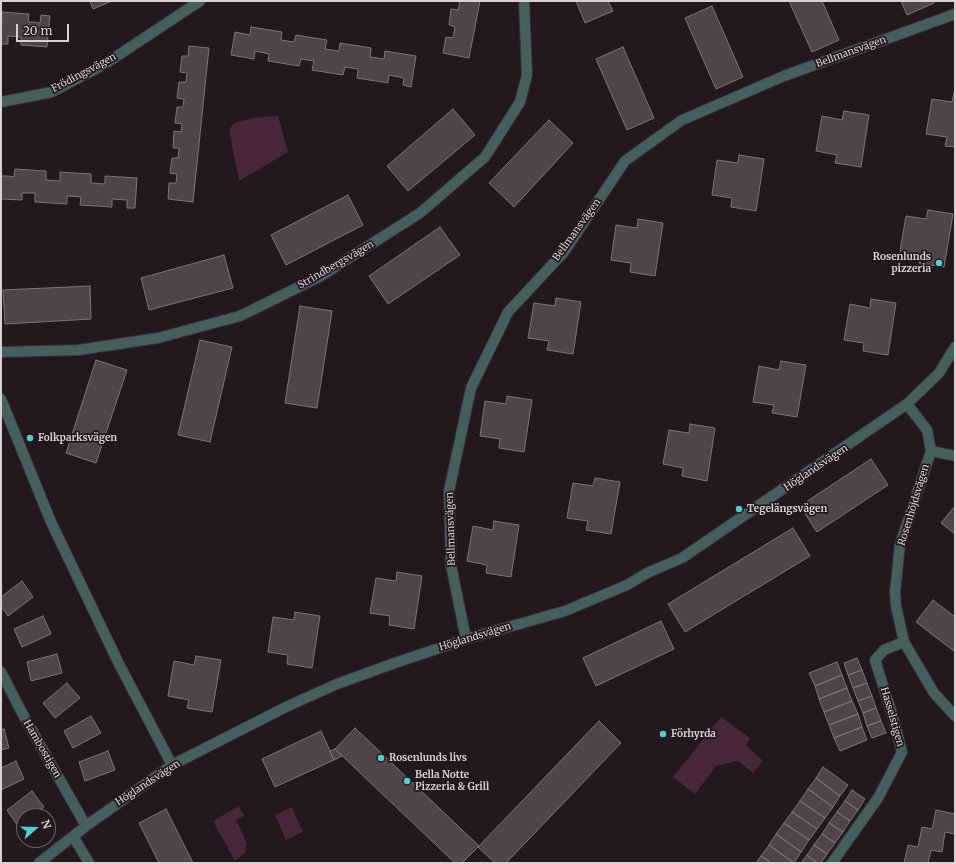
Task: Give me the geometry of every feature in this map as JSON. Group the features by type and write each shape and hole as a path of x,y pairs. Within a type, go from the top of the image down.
{"street":[{"name":"Frödingsvägen","path":"1,102 52,92 105,64 200,1"},
{"name":"Strindbergsvägen","path":"1,352 78,350 158,338 240,316 321,276 420,213 485,157 520,102 527,75 524,1"},
{"name":"Bellmansvägen","path":"466,639 451,565 449,491 471,388 508,312 564,252 625,161 682,120 784,76 955,14"},
{"name":"Höglandsvägen","path":"39,863 86,826 172,765 288,706 337,684 466,639 565,610 627,585 647,573 682,558 907,404 939,373 955,347"},
{"path":"1,399 51,522 119,664 172,765"},
{"name":"Rosenhöjdsvägen","path":"907,404 927,430 931,451 900,544 895,592 896,606 904,642 934,692 955,716"},
{"path":"931,451 955,456"},
{"name":"Hasselstigen","path":"832,863 878,798 902,752 893,717 875,660 884,650 904,642"},
{"name":"Hambostigen","path":"1,672 20,711 86,826"},
{"path":"73,836 89,863"}],"shaded area":[{"path":"278,116 288,152 239,181 229,130 234,123 252,118"},
{"path":"721,717 750,738 746,745 763,761 753,773 738,761 716,766 695,794 673,777"},
{"path":"239,806 244,816 236,820 247,843 245,853 235,861 213,821"},
{"path":"292,807 303,832 286,840 275,815"}],"building":[{"path":"90,1 112,1 93,9"},
{"path":"453,1 480,1 469,58 443,53 446,37 453,38 455,27 449,25 451,9 458,10 460,2"},
{"path":"576,1 608,1 613,11 585,23"},
{"path":"789,1 822,1 839,40 812,52"},
{"path":"901,1 934,1 934,3 907,15"},
{"path":"712,6 743,77 716,89 685,18"},
{"path":"2,12 29,14 28,22 40,23 41,15 50,16 47,47 21,45 21,37 8,36 8,44 1,44"},
{"path":"251,27 282,32 281,40 294,42 296,35 327,40 325,49 339,51 340,43 371,48 370,57 384,59 385,51 416,56 411,87 403,85 404,78 389,75 388,83 357,78 358,69 345,67 343,75 312,70 314,61 301,59 299,66 268,61 269,54 255,51 254,59 231,55 235,32 250,35"},
{"path":"189,46 209,48 193,202 168,199 169,183 176,183 177,174 170,173 172,158 178,158 179,148 173,148 174,131 181,132 182,124 175,123 177,107 183,107 184,99 177,98 179,82 186,82 187,73 180,72 182,56 188,56"},
{"path":"623,47 654,118 627,130 596,59"},
{"path":"954,93 955,147 945,146 947,137 926,134 932,99 952,102"},
{"path":"453,109 475,135 408,191 387,166"},
{"path":"844,111 869,115 861,167 835,163 837,155 816,151 822,116 842,120"},
{"path":"549,120 573,143 514,207 489,183"},
{"path":"739,155 764,159 756,211 731,207 732,198 712,195 717,160 738,163"},
{"path":"15,169 46,171 46,180 60,181 60,172 91,174 91,183 105,184 105,176 137,178 135,208 127,208 127,200 112,199 112,207 80,205 81,197 67,196 67,204 35,202 35,193 22,193 22,200 1,199 1,176 14,177"},
{"path":"348,195 363,225 286,265 271,235"},
{"path":"928,210 953,214 944,267 919,263 921,254 900,251 906,216 926,219"},
{"path":"638,219 663,223 655,276 630,272 631,263 611,260 616,225 637,228"},
{"path":"440,227 460,255 388,304 369,276"},
{"path":"224,255 233,288 149,310 141,278"},
{"path":"90,286 91,319 5,324 3,290"},
{"path":"556,298 581,302 573,354 547,350 549,341 528,338 534,303 555,306"},
{"path":"871,299 896,303 888,355 863,351 864,343 844,340 850,304 870,308"},
{"path":"300,306 332,311 317,408 285,403"},
{"path":"200,340 232,347 210,442 178,435"},
{"path":"96,360 127,370 96,463 66,453"},
{"path":"781,361 806,365 797,417 772,413 774,405 753,402 759,366 779,370"},
{"path":"507,396 532,400 524,452 499,448 500,439 480,436 485,401 506,404"},
{"path":"690,424 715,428 707,481 682,476 683,468 663,464 669,430 689,433"},
{"path":"871,459 888,485 817,532 800,506"},
{"path":"595,478 620,482 611,534 586,530 588,521 567,518 573,483 593,486"},
{"path":"955,506 955,534 941,523"},
{"path":"494,521 519,525 511,577 486,573 487,565 467,561 473,526 493,530"},
{"path":"793,528 810,556 685,632 668,604"},
{"path":"397,572 422,576 414,629 389,625 390,616 370,613 376,578 396,581"},
{"path":"22,581 33,597 8,616 1,606 1,597"},
{"path":"933,600 955,617 955,652 916,622"},
{"path":"295,612 320,616 312,668 287,664 288,655 268,652 273,617 294,620"},
{"path":"43,616 51,634 22,647 14,629"},
{"path":"661,621 674,649 596,686 583,658"},
{"path":"57,654 62,673 31,681 27,662"},
{"path":"196,656 221,660 212,712 187,708 189,700 168,696 174,661 194,665"},
{"path":"857,658 862,670 848,675 844,663"},
{"path":"837,662 842,675 815,686 809,673"},
{"path":"862,670 867,683 853,688 848,675"},
{"path":"842,675 847,688 819,699 815,686"},
{"path":"67,683 80,698 55,718 43,703"},
{"path":"867,683 872,696 858,701 853,688"},
{"path":"847,688 852,701 824,712 819,699"},
{"path":"872,696 876,708 863,713 858,701"},
{"path":"852,701 858,714 829,725 824,712"},
{"path":"876,708 881,721 867,726 863,713"},
{"path":"858,714 862,727 834,738 829,725"},
{"path":"91,716 101,733 73,748 64,731"},
{"path":"599,721 621,743 506,863 495,863 478,847"},
{"path":"881,721 886,733 872,738 867,726"},
{"path":"862,727 867,740 840,751 834,738"},
{"path":"355,728 479,846 462,863 455,863 335,749"},
{"path":"4,729 9,748 1,750 1,730"},
{"path":"321,731 334,760 275,787 262,759"},
{"path":"335,749 342,756 334,760 330,751"},
{"path":"108,751 115,770 85,781 79,762"},
{"path":"16,761 24,779 1,790 1,768"},
{"path":"823,767 848,785 840,796 816,778"},
{"path":"816,778 840,796 833,807 808,789"},
{"path":"808,789 833,807 825,818 800,801"},
{"path":"852,790 865,799 858,810 845,801"},
{"path":"32,791 44,807 16,808 16,823 7,810"},
{"path":"800,801 825,818 817,829 792,812"},
{"path":"845,801 858,810 850,821 837,812"},
{"path":"166,809 193,863 159,863 139,823"},
{"path":"936,810 955,814 955,834 945,832 942,852 931,850 928,863 904,863 908,845 918,847 922,827 932,829"},
{"path":"792,812 817,829 809,840 784,823"},
{"path":"837,812 850,821 843,832 829,823"},
{"path":"784,823 809,840 801,852 776,834"},
{"path":"829,823 843,832 835,843 822,834"},
{"path":"776,834 801,852 794,863 769,845"},
{"path":"822,834 835,843 827,854 814,845"},
{"path":"769,845 794,863 771,863 761,856"},
{"path":"814,845 827,854 821,863 817,863 807,855"},
{"path":"807,855 817,863 801,863"},
{"path":"761,856 771,863 756,863"}],"place":[{"name":"Rosenlunds pizzeria","path":"939,263"},
{"name":"Folkparksvägen","path":"30,438"},
{"name":"Tegelängsvägen","path":"739,509"},
{"name":"Förhyrda","path":"663,734"},
{"name":"Rosenlunds livs","path":"381,758"},
{"name":"Bella Notte Pizzeria & Grill","path":"407,781"}]}
